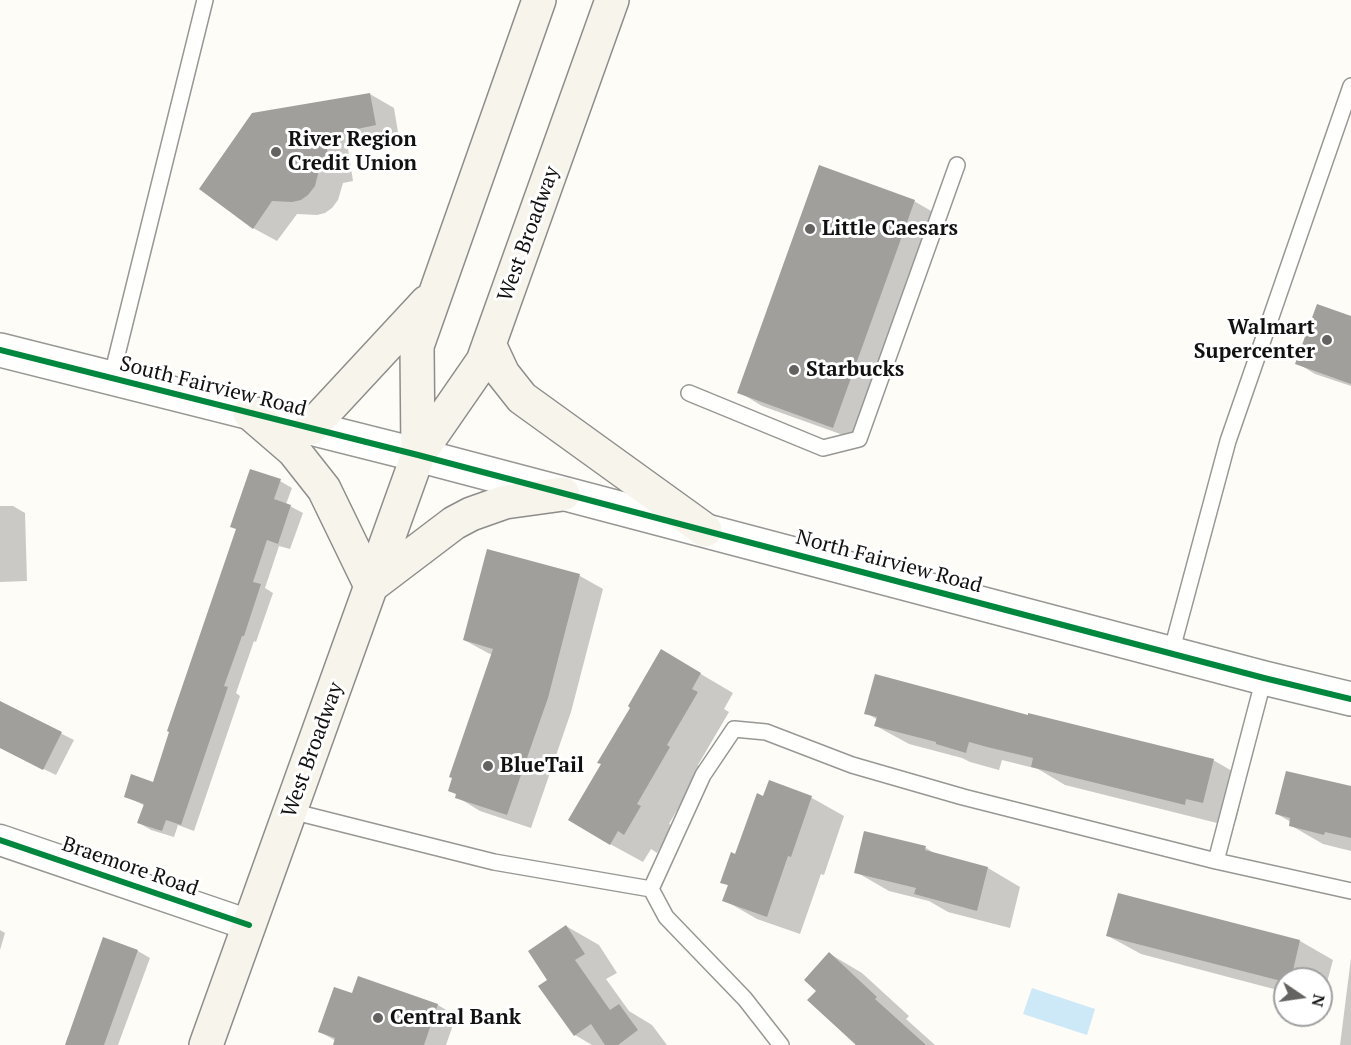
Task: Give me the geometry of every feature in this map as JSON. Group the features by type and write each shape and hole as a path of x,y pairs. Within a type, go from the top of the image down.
{"main road":[{"name":"West Broadway","path":"418,455 417,346 539,0"},
{"name":"West Broadway","path":"206,1045 418,455 483,362 612,0"},
{"path":"310,428 436,292"},
{"path":"489,344 503,374 522,398 705,530"},
{"path":"250,413 294,451 324,489 371,586 454,523 471,514 505,502 563,494"}],"street":[{"name":"South Fairview Road","path":"0,350 418,455"},
{"name":"North Fairview Road","path":"418,455 1351,699"},
{"name":"Braemore Road","path":"0,840 249,925"}],"lane":[{"path":"111,378 206,0"},
{"path":"1171,653 1228,441 1351,86"},
{"path":"689,393 823,448 859,439 957,165"},
{"path":"1216,861 1264,678"},
{"path":"651,889 703,775 734,729 766,732 852,765 963,797 1216,861 1351,891"},
{"path":"291,811 494,862 651,889"},
{"path":"651,889 666,917 745,999 781,1045"}],"water":[{"path":"1032,988 1095,1009 1087,1035 1023,1014"}],"building":[{"name":"River Region Credit Union","path":"370,93 376,125 325,136 330,168 319,170 315,186 301,200 272,201 253,229 199,189 252,113"},
{"path":"819,165 915,200 833,428 737,393"},
{"name":"Walmart Supercenter","path":"1317,304 1351,316 1351,384 1295,364"},
{"path":"250,469 281,479 274,499 291,505 278,544 267,540 253,582 261,584 224,686 228,687 181,825 166,820 162,831 137,823 144,804 124,797 131,774 153,782 169,732 167,731 236,529 230,527"},
{"path":"487,549 580,574 548,698 507,815 455,798 456,794 448,791 452,778 449,777 493,649 463,640"},
{"path":"661,649 701,673 692,689 698,692 667,745 670,747 637,804 641,806 624,835 618,831 610,845 568,820 601,764 597,763 630,708 628,706"},
{"path":"875,674 1028,715 1028,713 1214,759 1203,803 1186,799 1185,805 1031,767 1033,758 969,742 966,753 936,744 936,742 874,726 877,717 864,714"},
{"path":"0,701 62,732 43,770 0,748"},
{"path":"1286,771 1351,786 1351,838 1325,832 1324,835 1289,826 1290,818 1275,814"},
{"path":"769,780 812,796 767,917 722,901 728,885 720,883 731,852 735,854 757,793 763,796"},
{"path":"864,831 926,846 925,850 988,867 977,911 914,894 916,888 854,873"},
{"path":"1118,893 1300,940 1294,967 1273,967 1273,979 1106,936"},
{"path":"566,925 585,954 575,960 610,1010 619,1004 638,1030 618,1045 605,1045 591,1024 574,1036 538,986 547,980 528,951"},
{"path":"103,937 138,950 104,1045 65,1045"},
{"path":"829,952 877,997 875,999 926,1045 856,1045 807,1000 816,991 804,980"},
{"name":"Central Bank","path":"358,976 438,1004 424,1045 333,1045 335,1038 318,1032 334,987 352,993"}],"cycle path":[{"path":"0,350 418,455 1351,699"},
{"path":"0,840 249,925"}],"place":[{"name":"River Region Credit Union","path":"276,152"},
{"name":"Little Caesars","path":"810,229"},
{"name":"Walmart Supercenter","path":"1327,340"},
{"name":"Starbucks","path":"794,370"},
{"name":"BlueTail","path":"488,766"},
{"name":"Central Bank","path":"378,1018"}]}
